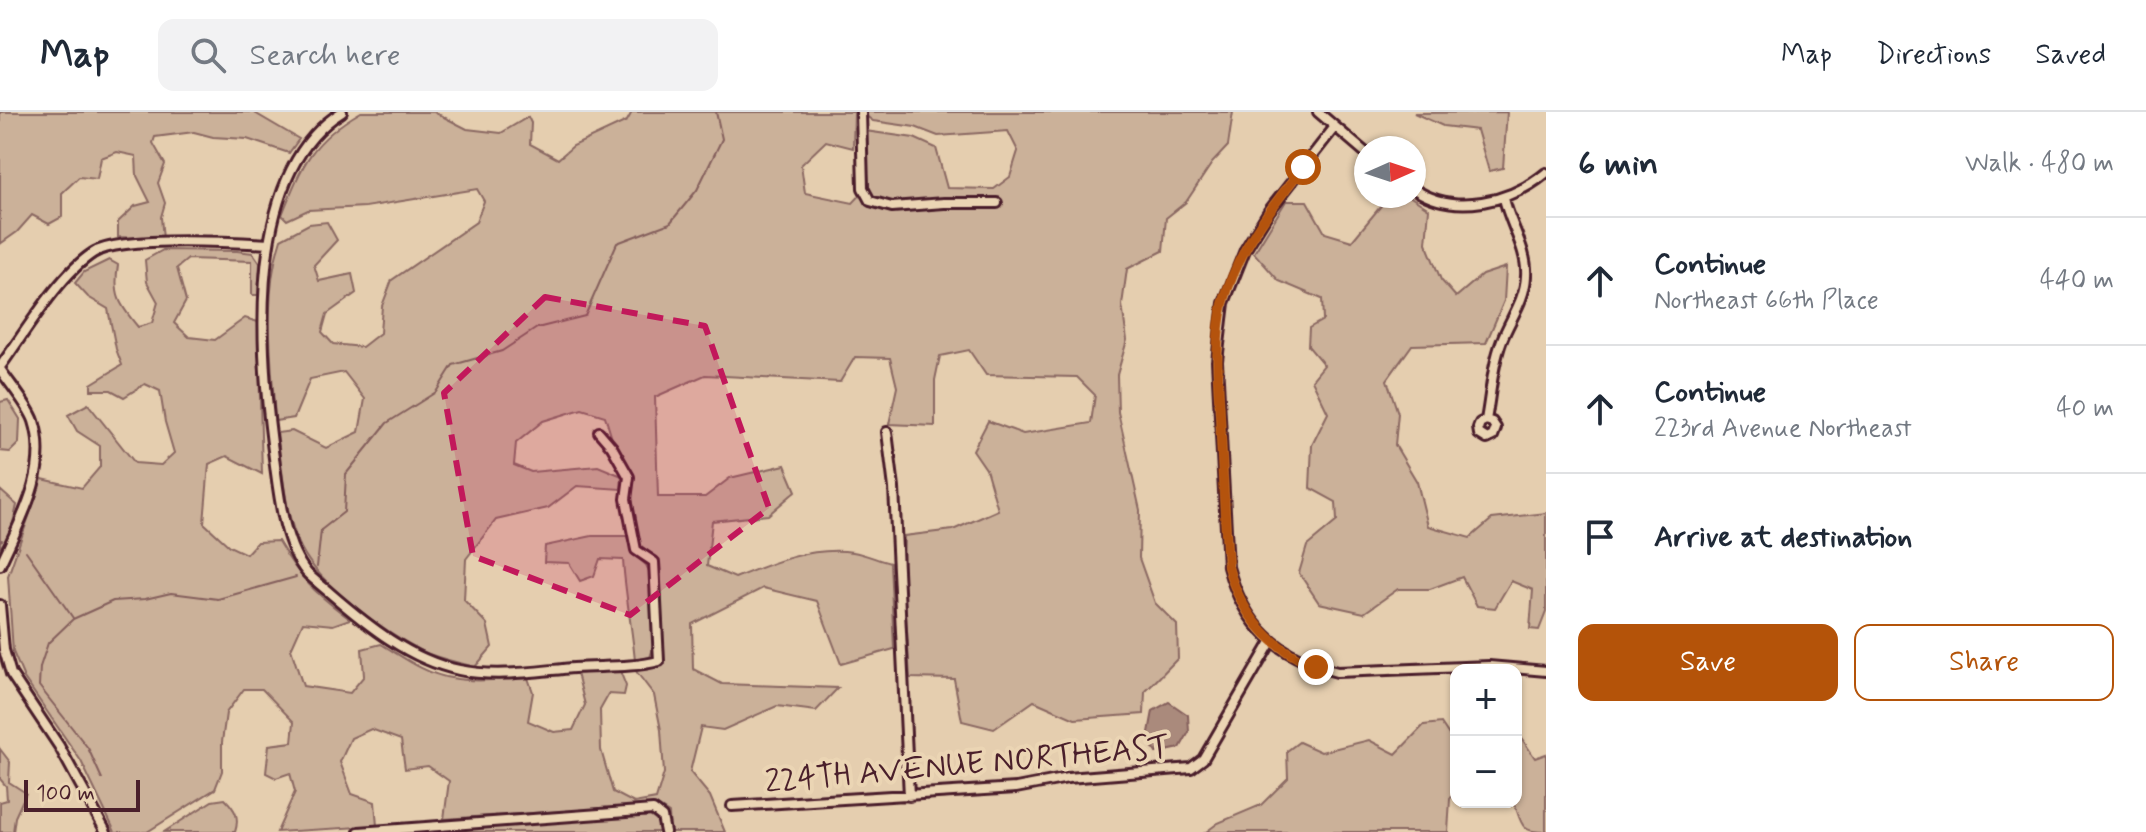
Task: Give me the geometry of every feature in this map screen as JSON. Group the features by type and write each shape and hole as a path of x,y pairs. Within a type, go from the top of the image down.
{"street":[{"path":"342,112 321,127 297,159 269,244 262,311 269,420 284,525 306,572 369,627 421,656 459,670 498,674 636,666 659,661 654,562 636,550 626,499 629,477 612,447 599,432"},
{"path":"861,112 863,188 870,201 892,207 997,203"},
{"path":"1318,112 1354,144"},
{"path":"1334,128 1269,211 1245,250 1224,303 1217,361 1228,567 1234,588 1244,608 1271,642 1301,661 1337,672 1489,666 1546,671"},
{"path":"1426,194 1440,200 1469,202 1504,198 1524,189 1546,173"},
{"path":"1486,420 1496,359 1502,339 1519,306 1527,275 1504,198"},
{"path":"0,565 33,493 38,457 34,421 0,368 55,292 96,251 124,243 269,244"},
{"path":"887,432 894,501 909,796"},
{"path":"0,605 4,650 11,674 59,746 106,832"},
{"name":"224TH AVENUE NORTHEAST","path":"732,806 1016,788 1068,778 1173,770 1198,765 1271,642"},
{"path":"0,682 11,674"},
{"path":"359,832 653,810 660,814 665,832"}],"highlighted area":[{"path":"545,297 705,326 769,508 630,615 473,556 444,393"}],"shaded area":[{"path":"0,112 253,112 299,139 289,153 247,139 213,137 194,132 155,137 153,143 165,164 158,183 165,203 161,217 163,239 118,237 118,222 135,206 150,202 137,176 136,156 117,152 101,158 97,179 79,177 62,193 62,217 49,224 32,215 17,232 0,244"},
{"path":"361,112 434,112 467,129 501,133 528,117 531,123 530,144 558,159 573,146 627,121 632,112 854,112 853,148 826,141 801,165 805,193 853,203 869,186 865,131 914,138 936,148 947,188 994,189 1010,177 1018,151 1008,131 938,136 915,127 873,121 865,112 1233,112 1228,146 1212,163 1186,202 1166,218 1163,251 1127,269 1122,305 1127,340 1117,375 1118,412 1140,510 1139,558 1155,603 1177,625 1178,658 1145,692 1144,714 1075,719 1034,701 994,729 962,721 954,679 910,678 903,570 904,536 953,530 998,510 986,469 973,450 988,421 1023,434 1091,423 1095,395 1077,377 986,375 969,350 940,356 935,380 935,426 889,424 897,387 890,358 855,357 840,382 705,375 655,397 658,497 705,497 730,478 785,465 796,491 768,515 712,521 707,566 735,578 792,557 822,551 858,553 890,563 894,649 841,664 817,601 763,588 692,624 693,669 722,684 838,688 816,711 777,706 723,730 701,727 690,772 710,796 725,832 670,832 669,813 656,805 444,819 449,781 428,766 405,769 401,740 371,729 351,738 340,762 352,794 375,802 377,826 277,832 295,792 290,773 276,778 266,773 269,745 292,742 294,722 262,689 244,689 226,713 222,771 215,789 147,832 115,832 81,761 24,678 13,652 8,576 42,479 82,488 100,467 100,446 77,431 68,415 88,404 135,463 161,465 174,453 160,391 145,384 124,397 111,390 91,390 91,384 122,365 108,309 88,297 75,283 84,272 109,260 118,265 117,292 126,312 138,327 152,323 158,302 147,282 145,260 163,250 253,253 260,263 258,295 252,295 252,261 188,259 177,268 186,301 174,323 189,337 215,340 245,318 258,322 262,474 227,456 209,464 204,523 229,546 246,554 257,542 278,541 309,584 350,619 333,625 303,622 291,649 303,686 350,693 364,676 362,649 381,644 441,676 470,680 528,678 533,692 528,721 554,732 573,730 585,705 577,673 620,671 626,686 624,695 609,694 600,710 601,750 613,792 634,803 656,799 664,773 661,730 654,695 635,670 664,664 660,563 639,547 632,496 634,474 613,442 605,416 582,409 543,421 516,443 514,465 531,472 598,466 622,476 621,489 577,486 548,508 496,520 466,559 464,600 487,624 492,647 475,667 422,651 372,620 310,563 295,535 277,433 292,431 326,448 359,432 365,399 344,372 310,379 294,418 275,421 270,306 281,239 309,224 327,222 337,240 314,265 319,281 352,274 356,293 327,314 322,332 333,344 362,347 380,333 382,306 392,280 476,222 484,201 477,189 365,207 308,210 287,220 282,215 311,155 331,133"},
{"path":"1507,112 1503,168 1489,171 1477,130 1443,126 1414,113"},
{"path":"1286,201 1307,201 1325,233 1352,241 1379,208 1426,207 1429,209 1426,243 1441,280 1456,297 1482,275 1506,267 1504,301 1486,343 1412,345 1387,380 1398,413 1395,445 1417,482 1428,526 1470,538 1492,519 1546,513 1546,612 1539,630 1530,629 1533,590 1511,581 1495,608 1477,606 1462,577 1430,589 1398,589 1364,613 1319,603 1299,573 1307,546 1337,521 1336,502 1310,488 1312,445 1328,413 1312,380 1324,365 1308,346 1309,328 1323,320 1322,299 1279,281 1254,253"},
{"path":"8,400 20,419 19,443 10,452 0,451 0,402"},
{"path":"0,490 17,505 11,532 0,548"},
{"path":"592,536 627,536 632,553 649,571 654,646 650,657 635,661 623,560 600,559 594,576 580,581 569,563 544,562 545,546"},
{"path":"1169,702 1188,715 1189,732 1180,748 1156,753 1148,738 1153,711"},
{"path":"1441,723 1450,735 1448,832 1206,832 1218,823 1261,805 1288,778 1287,751 1299,742 1321,752 1369,740 1396,754 1424,725"},
{"path":"1522,739 1535,758 1546,754 1546,832 1527,829 1516,808 1522,808"},
{"path":"0,749 10,762 9,782 26,793 15,817 13,832 0,832 0,802 7,800 6,786 0,779"},
{"path":"225,799 236,814 235,832 164,832 212,801"},
{"path":"647,814 658,822 660,832 430,832"}],"waterway":[{"path":"317,567 321,530 344,512 346,474 387,423 436,392 453,365 502,351 537,328 585,316 617,243 670,223 697,190 722,139 716,112"},
{"path":"26,551 73,618"},
{"path":"102,779 88,748 39,686 40,667 48,643 73,619 113,601 171,593 218,599 296,577"}],"route":[{"path":"1303,167 1269,211 1235,272 1223,306 1217,361 1228,567 1234,588 1244,608 1271,642 1316,667"}]}
